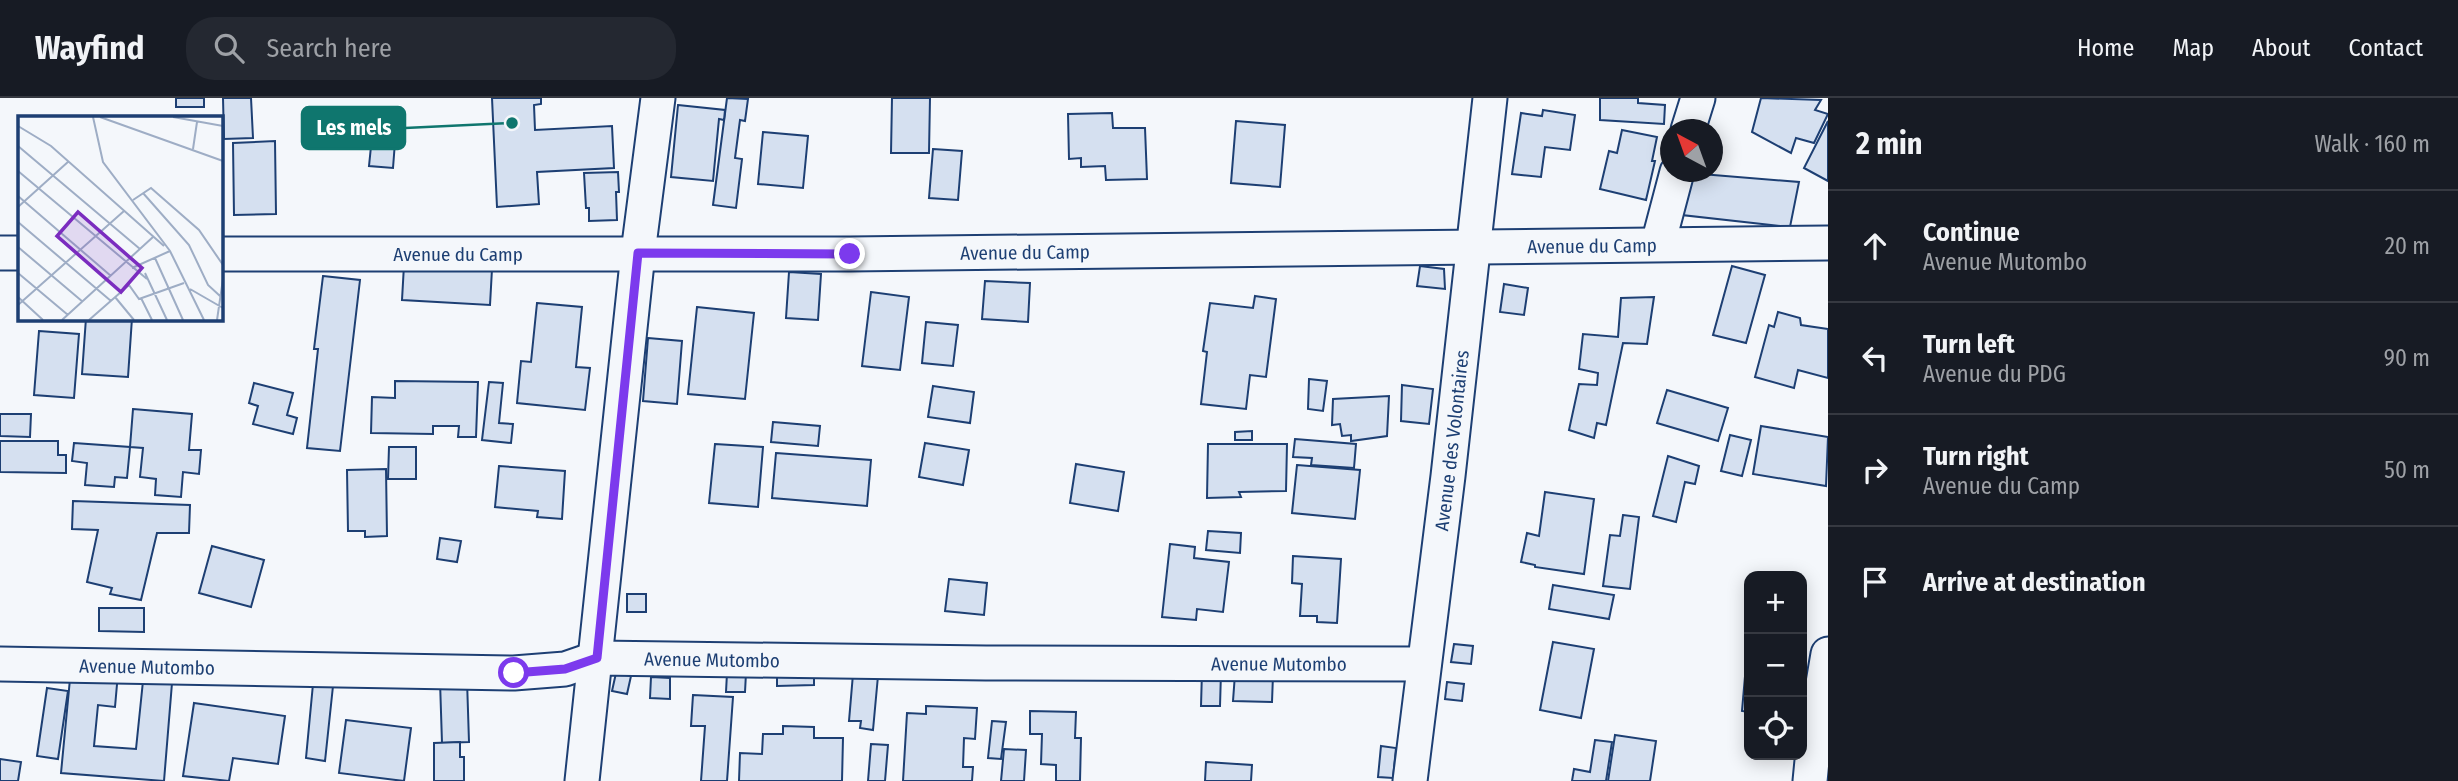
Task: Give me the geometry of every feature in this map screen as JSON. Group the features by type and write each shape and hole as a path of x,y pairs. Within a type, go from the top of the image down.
{"street":[{"path":"582,781 638,253 658,98"},
{"name":"Avenue des Volontaires","path":"1410,781 1490,98"},
{"path":"1691,119 1698,98"},
{"path":"1658,244 1674,182"},
{"name":"Avenue du Camp","path":"222,254 850,254 1828,243"},
{"path":"0,253 18,253"},
{"path":"1810,781 1815,730 1828,654"},
{"name":"Avenue Mutombo","path":"0,664 514,673 565,669 597,658 986,663 1424,664"}],"building":[{"path":"176,98 204,98 204,107 176,107"},
{"path":"223,98 251,98 253,138 224,139"},
{"path":"492,98 541,98 541,104 534,105 535,130 612,126 614,168 537,172 539,204 497,207"},
{"path":"727,98 748,99 745,121 740,120 735,158 742,159 736,208 713,205"},
{"path":"892,98 930,98 929,153 891,153"},
{"path":"1600,98 1638,98 1638,103 1665,105 1664,119 1660,119 1660,124 1600,120"},
{"path":"1761,98 1821,100 1815,110 1828,114 1814,143 1796,138 1791,153 1752,132"},
{"path":"678,105 725,110 724,120 719,119 713,181 671,177"},
{"path":"1543,110 1575,115 1570,150 1545,147 1541,177 1512,174 1521,113 1542,116"},
{"path":"1112,113 1113,128 1145,128 1147,179 1106,180 1105,166 1081,167 1081,158 1069,159 1068,114"},
{"path":"1236,121 1285,125 1280,187 1231,183"},
{"path":"1828,121 1828,181 1804,168"},
{"path":"373,127 396,129 393,168 369,166"},
{"path":"1622,130 1657,137 1652,161 1655,161 1646,200 1600,189 1609,151 1617,153"},
{"path":"763,132 808,136 803,188 758,184"},
{"path":"275,141 276,214 234,215 233,143"},
{"path":"933,149 962,151 958,200 929,198"},
{"path":"618,172 617,220 589,221 584,173"},
{"path":"1723,176 1799,182 1790,227 1682,215 1688,182 1723,182"},
{"path":"404,265 492,269 490,305 402,300"},
{"path":"1420,266 1444,269 1445,289 1417,286"},
{"path":"1732,266 1765,275 1746,343 1713,335"},
{"path":"789,272 821,274 818,320 786,318"},
{"path":"323,276 360,280 340,451 307,448 318,349 314,349"},
{"path":"985,281 1030,283 1028,322 982,319"},
{"path":"1504,284 1528,288 1524,315 1500,312"},
{"path":"871,292 909,297 900,370 862,366"},
{"path":"1255,296 1276,299 1266,377 1250,375 1246,409 1201,404 1207,352 1203,351 1210,303 1253,308"},
{"path":"1654,297 1647,344 1623,343 1606,425 1597,423 1594,438 1569,430 1579,384 1597,385 1598,373 1579,369 1583,334 1618,337 1621,298"},
{"path":"537,303 582,307 576,367 590,368 585,410 517,403 521,361 531,362"},
{"path":"697,307 754,313 745,399 688,394"},
{"path":"1778,312 1800,318 1801,325 1828,329 1828,378 1798,370 1794,388 1755,377 1769,325 1774,327"},
{"path":"86,320 132,320 128,377 82,374"},
{"path":"926,322 958,325 953,366 922,363"},
{"path":"39,331 79,334 74,398 34,395"},
{"path":"648,338 682,341 677,404 643,401"},
{"path":"1309,379 1327,381 1323,411 1308,409"},
{"path":"395,381 478,382 476,437 458,437 459,426 433,426 433,434 371,433 372,397 395,398"},
{"path":"489,382 503,383 499,423 513,424 511,443 482,440"},
{"path":"254,383 293,393 287,415 297,418 293,434 253,424 258,406 249,403"},
{"path":"1402,385 1433,389 1429,424 1401,421"},
{"path":"933,386 974,392 970,423 928,417"},
{"path":"1667,390 1728,408 1718,441 1657,423"},
{"path":"1389,396 1387,436 1351,441 1351,435 1342,436 1340,424 1332,425 1333,399"},
{"path":"133,409 192,414 189,450 201,450 199,474 183,472 181,497 155,495 156,479 140,477 143,448 130,447"},
{"path":"0,414 31,414 30,437 0,436"},
{"path":"773,422 820,426 818,446 771,442"},
{"path":"1761,426 1828,437 1826,486 1753,474"},
{"path":"1252,431 1252,440 1235,440 1235,432"},
{"path":"1730,435 1751,440 1742,476 1721,471"},
{"path":"1295,439 1356,444 1354,468 1311,465 1312,458 1293,457"},
{"path":"0,441 58,441 58,455 66,455 66,473 0,472"},
{"path":"74,443 130,447 127,478 115,477 114,487 85,485 87,463 72,461"},
{"path":"925,443 969,450 963,485 919,477"},
{"path":"715,444 763,447 758,507 709,503"},
{"path":"1208,444 1287,444 1286,491 1239,492 1241,497 1207,498"},
{"path":"389,447 416,447 416,479 388,479"},
{"path":"776,453 871,460 867,506 772,498"},
{"path":"1668,456 1699,466 1695,484 1685,482 1676,522 1653,516"},
{"path":"1076,464 1124,472 1118,511 1070,503"},
{"path":"1297,465 1360,470 1355,519 1292,513"},
{"path":"499,466 565,471 562,519 537,517 538,511 495,507"},
{"path":"386,469 387,536 365,537 365,531 348,531 347,470"},
{"path":"1545,492 1594,499 1584,574 1535,567 1521,562 1527,533 1539,536"},
{"path":"73,501 190,505 189,533 157,533 141,600 110,594 112,588 87,582 98,530 72,529"},
{"path":"1623,515 1639,517 1630,589 1603,586 1610,535 1620,536"},
{"path":"1208,531 1241,533 1240,553 1206,550"},
{"path":"440,538 461,541 457,562 437,559"},
{"path":"1170,544 1195,547 1194,558 1229,562 1223,612 1197,609 1196,620 1162,617"},
{"path":"212,546 264,560 251,607 199,593"},
{"path":"1293,556 1341,559 1337,623 1317,622 1317,616 1300,616 1302,584 1292,583"},
{"path":"949,579 987,583 984,615 945,611"},
{"path":"1553,585 1614,595 1609,619 1549,609"},
{"path":"627,594 646,594 646,612 627,612"},
{"path":"99,608 144,608 144,632 99,631"},
{"path":"1553,642 1594,649 1581,718 1540,710"},
{"path":"1454,644 1473,646 1471,664 1451,662"},
{"path":"814,664 814,685 777,686 777,665"},
{"path":"879,665 873,730 860,728 861,721 849,721 853,674"},
{"path":"1202,671 1221,672 1220,706 1201,706"},
{"path":"118,673 115,707 98,705 94,746 136,749 143,681 172,683 164,781 61,773 70,679"},
{"path":"616,673 631,676 627,694 612,691"},
{"path":"727,673 746,673 745,692 726,692"},
{"path":"1235,674 1273,675 1272,702 1233,701"},
{"path":"651,677 670,678 670,699 650,698"},
{"path":"467,680 469,742 442,743 440,681"},
{"path":"1447,682 1464,684 1462,701 1445,699"},
{"path":"313,684 333,686 325,761 306,758"},
{"path":"47,688 68,691 58,759 37,756"},
{"path":"693,695 733,697 727,781 701,781 705,726 691,726"},
{"path":"194,703 285,716 278,764 233,758 229,781 183,776"},
{"path":"926,706 977,708 975,739 964,738 963,767 973,767 972,781 903,781 907,713 926,714"},
{"path":"1030,711 1076,712 1075,738 1081,738 1080,781 1056,781 1056,765 1041,764 1042,734 1030,734"},
{"path":"346,720 411,728 404,781 339,773"},
{"path":"992,721 1006,722 1001,759 988,758"},
{"path":"783,726 814,727 814,738 843,738 842,781 739,781 740,753 762,754 763,734 783,734"},
{"path":"1615,735 1656,741 1650,781 1608,781"},
{"path":"1595,740 1612,742 1606,781 1572,781 1574,769 1590,772"},
{"path":"460,742 460,757 464,757 464,781 434,781 434,743"},
{"path":"871,744 888,745 885,781 868,781"},
{"path":"1381,746 1396,748 1393,778 1378,777"},
{"path":"1004,749 1026,750 1024,781 1001,781"},
{"path":"0,759 21,762 18,781 0,781"},
{"path":"1206,762 1252,765 1251,781 1205,781"}],"place":[{"name":"Les mels","path":"512,123"}],"route":[{"path":"514,673 565,669 597,658 638,253 850,254"}]}
